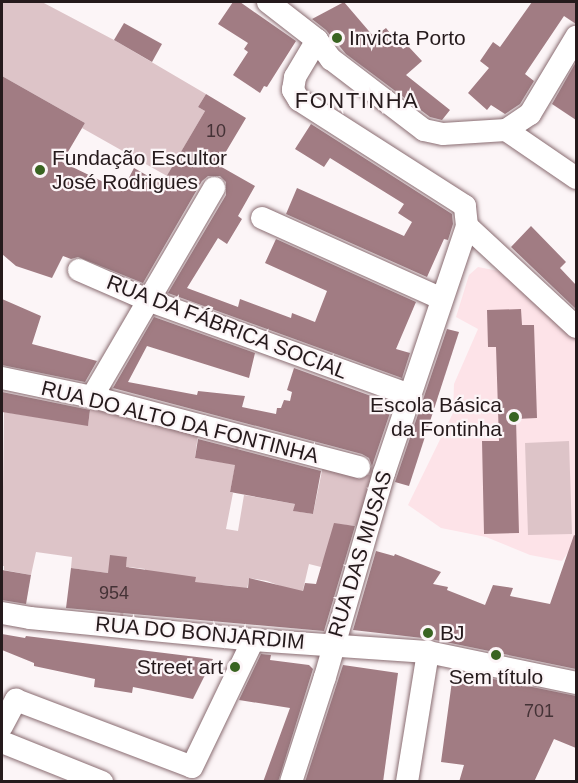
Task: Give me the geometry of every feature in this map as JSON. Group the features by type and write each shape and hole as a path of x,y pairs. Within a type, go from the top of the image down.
{"street":[{"path":"268,2 317,40 332,59 424,130 443,134 506,130 530,114 576,38"},
{"path":"317,40 295,77 293,90 299,100 465,206 467,226 576,327"},
{"path":"506,130 576,178"},
{"path":"92,397 214,188"},
{"path":"262,218 441,298"},
{"name":"RUA DAS MUSAS","path":"291,782 325,677 332,644 409,395 467,226"},
{"name":"RUA DA FÁBRICA SOCIAL","path":"79,270 150,301 409,395"},
{"name":"RUA DO ALTO DA FONTINHA","path":"2,378 92,397 359,467"},
{"name":"RUA DO BONJARDIM","path":"2,613 30,618 253,640 428,652 576,683"},
{"path":"2,726 16,700 192,767 253,640"},
{"path":"408,782 428,652"},
{"path":"2,742 100,781"}],"shaded area":[{"path":"2,2 42,2 114,40 206,94 198,107 205,111 167,176 82,128 85,123 2,76"},
{"name":"Escola Básica da Fontinha","path":"478,267 514,274 576,336 576,541 562,561 530,555 486,537 441,528 408,505 453,413 454,384 478,329 456,317 469,275"},
{"path":"91,404 198,434 195,458 233,464 236,445 239,446 226,529 238,531 244,495 295,504 294,511 313,514 323,466 374,476 357,526 336,524 321,567 309,564 302,594 267,581 249,578 246,596 231,594 232,586 223,585 194,596 195,577 142,599 145,569 129,567 123,616 120,616 127,557 108,573 71,568 72,557 36,552 31,575 4,570 2,566 4,412 88,425"},
{"path":"569,441 572,534 528,535 525,443"}],"building":[{"path":"233,2 240,2 296,41 267,87 264,86 260,93 233,75 248,52 244,49 248,43 218,24"},
{"path":"344,2 374,37 386,28 403,49 408,46 422,61 406,75 450,110 442,120 430,117 346,54 326,30 312,19"},
{"path":"532,2 576,2 576,24 564,16 525,74 534,81 520,104 505,114 491,105 487,110 468,93 489,68 480,61 493,42 500,47"},
{"path":"124,23 162,44 152,62 114,40"},
{"path":"576,62 576,120 552,104"},
{"path":"2,76 85,123 62,162 122,191 134,168 162,184 205,111 198,107 206,94 246,118 218,165 255,186 238,216 242,219 227,244 218,238 187,288 238,307 240,299 291,318 292,313 315,322 327,291 265,263 276,239 416,302 396,349 410,353 402,378 168,293 226,195 226,182 220,176 208,176 202,181 143,283 78,257 71,259 63,256 52,278 16,266 2,254"},
{"path":"311,124 452,214 453,224 448,240 444,239 427,277 286,214 297,188 404,236 412,222 398,213 404,204 330,158 324,167 295,149"},
{"path":"531,226 566,262 560,268 576,285 576,309 511,247"},
{"path":"2,299 41,316 32,344 97,361 85,382 2,365"},
{"path":"521,309 522,325 534,325 537,418 516,419 519,533 484,534 482,441 499,441 496,347 488,347 487,310"},
{"path":"154,317 255,353 249,378 147,346 128,382 197,395 198,391 245,396 242,407 276,414 277,408 281,408 284,400 290,401 292,392 287,390 294,368 393,404 372,466 369,458 362,454 113,388"},
{"path":"447,329 459,332 409,486 395,482"},
{"path":"2,392 90,410 88,426 2,412"},
{"path":"198,439 321,471 313,514 293,511 295,504 230,492 235,465 195,458"},
{"path":"334,523 355,526 324,631 66,608 71,568 108,573 110,555 127,557 126,567 196,577 195,582 248,588 249,578 303,591 305,583 316,584"},
{"path":"574,535 576,536 576,669 431,639 353,630 376,551 394,556 395,554 441,572 433,584 448,587 447,590 485,605 493,585 513,588 510,596 550,604"},
{"path":"2,570 31,575 26,604 2,600"},
{"path":"2,634 213,659 193,699 133,687 132,693 94,687 95,679 34,666 34,663 2,650"},
{"path":"261,654 271,655 270,660 309,665 313,669 278,782 263,782 290,708 239,700"},
{"path":"343,665 398,673 383,782 305,782"},
{"path":"459,672 576,696 576,748 554,739 534,782 459,782 464,765 441,762 452,681"}],"place":[{"name":"Invicta Porto","path":"337,38"},
{"name":"Fundação Escultor José Rodrigues","path":"40,170"},
{"name":"Escola Básica da Fontinha","path":"514,417"},
{"name":"BJ","path":"428,633"},
{"name":"Sem título","path":"496,655"},
{"name":"Street art","path":"235,667"}],"district":[{"name":"FONTINHA","path":"357,101"}]}
